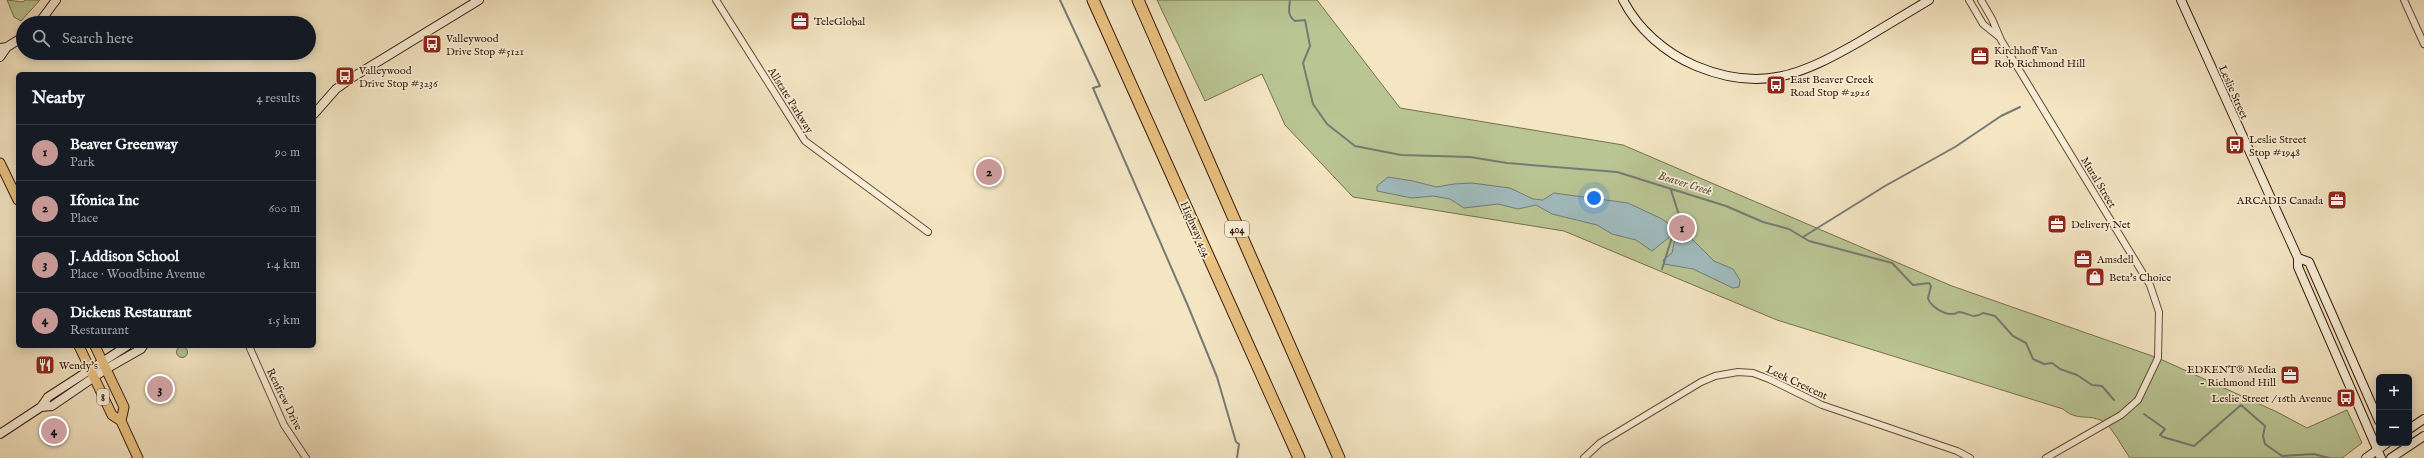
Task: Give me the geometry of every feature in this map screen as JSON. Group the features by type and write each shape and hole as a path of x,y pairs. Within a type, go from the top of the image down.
{"highway":[{"name":"Highway 404","path":"1093,0 1299,458"},
{"name":"404","path":"1138,0 1339,458"}],"main road":[{"path":"44,16 56,0"},
{"path":"316,112 336,89 479,0"},
{"path":"1623,0 1650,36 1675,56 1707,70 1734,78 1754,80 1792,75 1821,64 1929,0"},
{"name":"Leslie Street","path":"2181,0 2298,258 2298,267 2381,458"},
{"path":"0,57 4,48 16,41"},
{"path":"0,163 16,196"},
{"name":"Leslie Street","path":"2298,258 2309,262 2376,414"},
{"name":"8","path":"80,348 112,415 121,421 138,458"},
{"name":"8","path":"96,348 124,407 121,421"},
{"path":"0,434 41,407 48,397 92,374 125,348"},
{"path":"104,365 142,348"},
{"path":"2412,427 2424,419"},
{"path":"2389,446 2393,457 2424,436"},
{"path":"2366,458 2383,446"}],"street":[{"name":"Allstate Parkway","path":"716,0 805,141 928,232"},
{"name":"Mural Street","path":"1969,0 1983,24 1999,37"},
{"name":"Mural Street","path":"1981,0 1992,19 1999,37 2150,285 2158,312 2158,358 2138,400 2121,415 2046,458"},
{"path":"2404,0 2424,44"},
{"name":"Renfrew Drive","path":"250,348 284,425 306,458"},
{"name":"Leek Crescent","path":"1584,458 1600,443 1701,382 1715,376 1738,372 1769,379 1822,405 1957,451 1970,458"}],"green space":[{"path":"7,0 23,2 25,0 40,0 26,16 16,16 16,18 14,17"},
{"path":"1157,0 1317,0 1400,108 1623,145 1952,286 2158,358 2277,412 2307,428 2347,410 2362,443 2342,458 2130,458 2111,429 2099,419 2073,415 2063,409 1777,320 1564,231 1353,197 1285,125 1262,74 1205,101"},
{"path":"178,348 186,348 188,352 186,356 182,358 178,356 176,352"}],"water":[{"path":"1388,177 1436,187 1472,183 1510,188 1533,199 1543,200 1554,193 1628,203 1660,218 1690,237 1714,261 1733,269 1740,280 1739,287 1733,288 1693,269 1664,264 1663,260 1672,253 1675,238 1672,235 1652,251 1636,240 1612,234 1597,225 1552,214 1536,205 1518,209 1498,204 1464,208 1450,199 1433,196 1412,198 1377,191 1377,186"}],"waterway":[{"path":"1060,0 1100,86 1093,88 1188,306 1217,377 1236,442 1239,444 1237,458"},
{"name":"Beaver Creek","path":"1290,0 1289,12 1292,19 1295,21 1305,20 1310,46 1303,63 1313,104 1327,124 1355,146 1401,155 1470,157 1507,163 1617,172 1726,206 1763,222 1789,229 1809,241 1892,263 1913,285 1929,283 1931,286 1928,298 1929,301 1938,309 1949,314 1959,312 1976,316 1983,313 1995,316 2013,336 2026,343 2033,359 2044,364 2052,363 2060,369 2077,375 2092,385 2102,386 2114,400"},
{"path":"1803,237 1885,186 1955,147 2001,116 2020,107"},
{"path":"1671,190 1679,215 1675,230"},
{"path":"1662,269 1673,234"},
{"name":"Beaver Creek","path":"2144,414 2165,429 2160,435 2163,437 2194,446 2241,405 2265,426 2263,436 2265,444 2282,456 2314,454 2329,458"}],"place":[{"name":"TeleGlobal","path":"800,21"},
{"name":"Valleywood Drive Stop #5121","path":"432,44"},
{"name":"Kirchhoff Van Rob Richmond Hill","path":"1980,56"},
{"name":"Valleywood Drive Stop #3236","path":"345,76"},
{"name":"East Beaver Creek Road Stop #2926","path":"1776,85"},
{"name":"Leslie Street Stop #1948","path":"2235,145"},
{"name":"Ifonica Inc","path":"989,172"},
{"name":"ARCADIS Canada","path":"2337,200"},
{"name":"Delivery Net","path":"2057,224"},
{"name":"Beaver Greenway","path":"1682,228"},
{"name":"Amsdell","path":"2083,259"},
{"name":"Beta's Choice","path":"2095,277"},
{"name":"Wendy's","path":"45,365"},
{"name":"EDKENT® Media - Richmond Hill","path":"2290,375"},
{"name":"J. Addison School","path":"160,389"},
{"name":"Leslie Street / 16th Avenue","path":"2346,398"},
{"name":"Dickens Restaurant","path":"54,431"}]}
